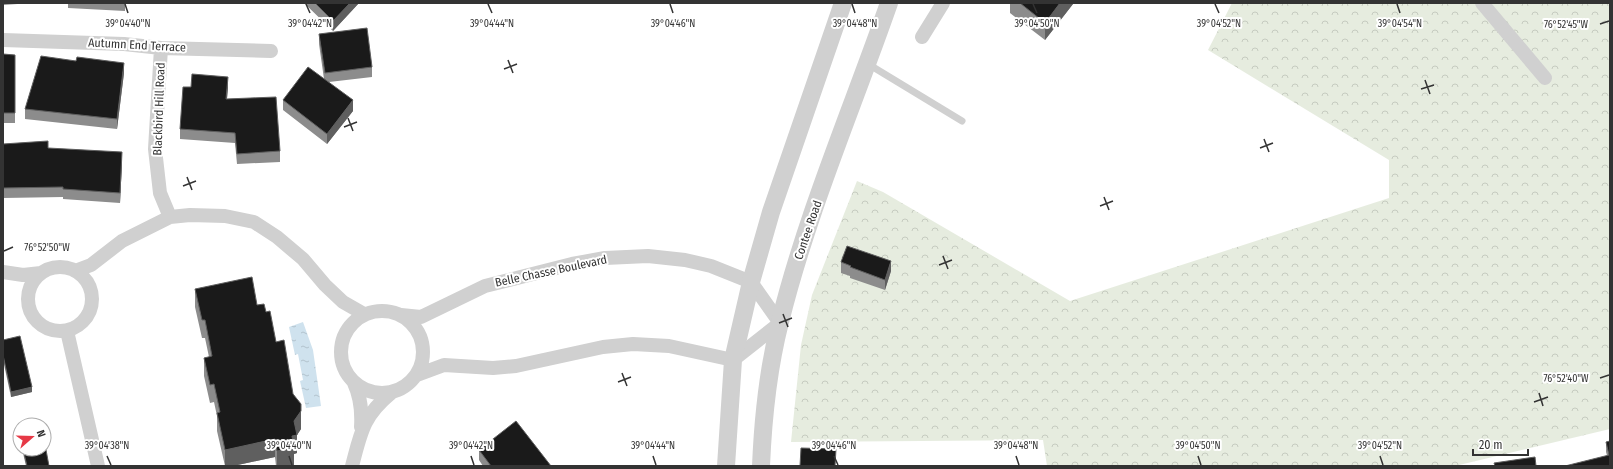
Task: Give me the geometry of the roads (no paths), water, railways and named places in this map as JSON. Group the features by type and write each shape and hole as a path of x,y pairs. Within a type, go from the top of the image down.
{"street":[{"path":"726,466 733,360 752,282 770,212 843,3"},
{"name":"Contee Road","path":"761,466 762,431 769,380 780,323 796,261 889,3"},
{"path":"922,37 943,3"},
{"path":"1482,3 1545,78"},
{"name":"Autumn End Terrace","path":"3,40 124,44 161,48 271,51"},
{"name":"Blackbird Hill Road","path":"161,48 155,149 160,193 170,217"},
{"path":"75,271 91,265 122,242 170,217 190,215 224,216 254,222 277,237 303,259 324,285 343,302 364,314"},
{"name":"Belle Chasse Boulevard","path":"401,315 421,317 485,286 572,264 605,258 648,256 685,260 711,266 752,282"},
{"path":"6,273 18,283 27,298 31,312 39,324 47,329 67,331 84,321 90,312 93,278 103,257"},
{"path":"6,273 41,273 58,267 75,271 83,276 92,292"},
{"path":"27,298 32,284 41,273"},
{"path":"733,360 780,323 752,282"},
{"path":"343,302 349,326"},
{"name":"Belle Chasse Boulevard","path":"352,466 367,418 377,404 392,393 407,386 417,375 423,363 424,349 420,335 413,323 401,315 389,310 364,314 349,326 343,337 341,350 342,362 360,395 362,408 360,437"},
{"path":"67,331 98,466"},
{"name":"Belle Chasse Boulevard","path":"417,375 444,365 493,368 516,366 603,347 634,344 669,346 733,360"},
{"path":"354,383 366,390 378,394 392,393"}],"lane":[{"path":"867,63 962,121"}],"water":[{"path":"303,322 313,350 321,406 306,408 300,381 303,380 298,354 295,355 289,327"}]}
